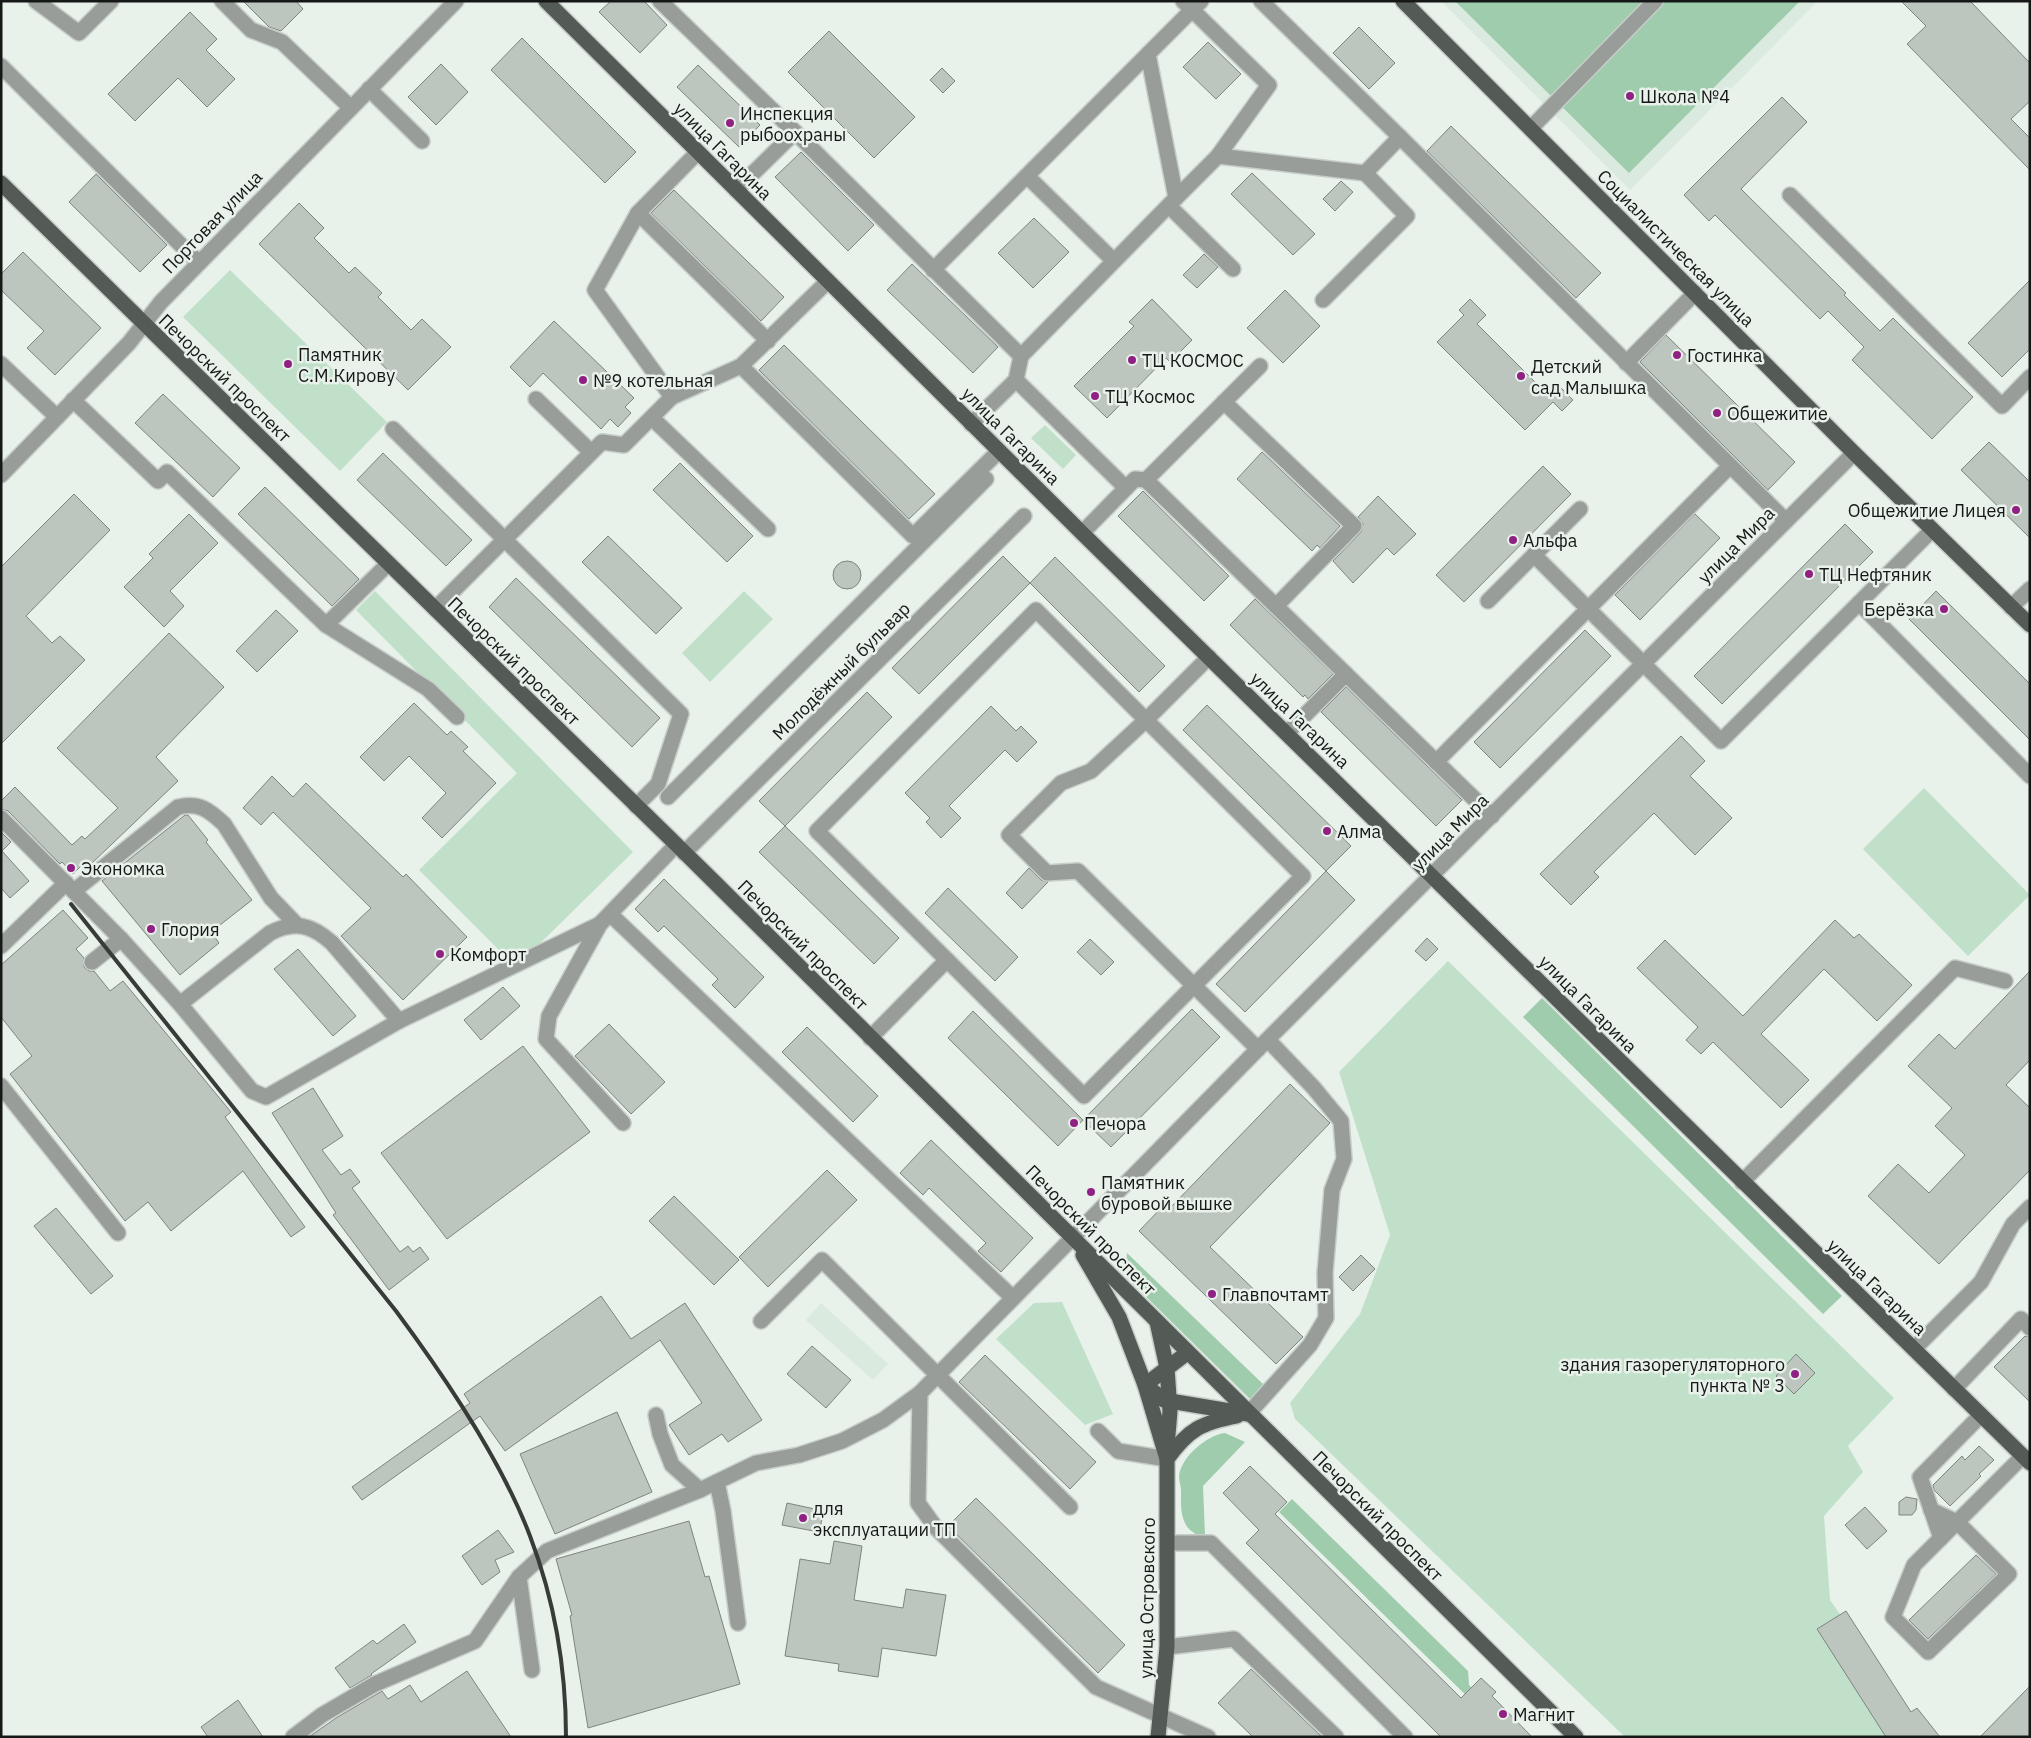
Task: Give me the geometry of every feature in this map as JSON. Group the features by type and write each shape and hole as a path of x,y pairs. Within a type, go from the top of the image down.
{"main road":[{"name":"улица Гагарина","path":"546,1 971,424 2026,1459"},
{"name":"Социалистическая улица","path":"1403,1 1854,453 2030,625"},
{"name":"Печорский проспект","path":"1,183 680,849 1576,1737"},
{"name":"улица Островского","path":"1072,1237 1119,1317 1145,1385 1167,1459 1168,1647 1158,1737"},
{"path":"1157,1322 1167,1368 1169,1401 1167,1459"},
{"path":"1188,1353 1145,1385 1164,1400 1248,1414"},
{"path":"1167,1459 1180,1441 1210,1421 1248,1414"}],"street":[{"path":"36,1 79,34 111,1"},
{"path":"222,1 251,30 282,42 351,108"},
{"name":"Портовая улица","path":"1,475 129,343 143,323 199,263 456,1"},
{"path":"660,1 1021,356"},
{"path":"1261,1 1786,521"},
{"path":"1531,128 1655,1"},
{"path":"933,270 1148,54 1192,4 1268,85 1218,156 1021,356 1016,380 971,424"},
{"path":"1148,54 1173,202 1233,269"},
{"path":"1,66 199,263"},
{"path":"369,89 422,141"},
{"path":"736,190 795,132"},
{"path":"1365,173 1400,137"},
{"path":"672,397 595,290 638,213 698,152"},
{"path":"1218,156 1365,173 1406,216 1323,300"},
{"path":"1027,176 1114,261"},
{"path":"1790,195 2002,406 2030,377"},
{"path":"638,213 768,341"},
{"path":"435,609 602,442 624,445 672,397 741,366 828,281"},
{"path":"1626,363 1695,293"},
{"path":"1,364 57,417"},
{"path":"741,366 913,536 999,451"},
{"path":"1146,480 1260,366"},
{"path":"1016,380 1126,488"},
{"path":"536,399 591,452"},
{"path":"73,400 158,481 167,472 326,625 428,689 457,717"},
{"path":"1224,402 1354,526 1276,606"},
{"path":"652,418 768,529"},
{"path":"393,429 681,714 658,784 636,806"},
{"name":"улица Мира","path":"293,1737 322,1715 374,1684 475,1641 519,1577 547,1552 700,1490 756,1464 799,1455 842,1441 883,1420 920,1393 1072,1237 1854,453"},
{"path":"1436,762 1730,466"},
{"path":"668,797 986,479"},
{"path":"1082,533 1135,479 1146,480 1492,816"},
{"path":"1488,601 1580,509"},
{"name":"Молодёжный бульвар","path":"605,919 680,849 1024,516"},
{"path":"1534,555 1721,741 1932,530"},
{"path":"326,625 388,564"},
{"path":"2011,607 2030,589"},
{"path":"1859,603 2030,776"},
{"path":"1036,610 1303,876 1084,1096 948,960 817,831 1036,610"},
{"path":"1209,657 1146,720 1091,771 1061,783 1009,835 1047,873 1078,870 1194,985 1313,1087 1341,1121 1344,1159 1332,1190 1325,1273 1326,1318 1310,1345 1248,1414"},
{"path":"1287,733 1346,674"},
{"path":"1,946 70,887 178,807 190,804 202,807 214,814 224,824 271,898 296,924 323,935 399,1021"},
{"path":"1,818 121,938 180,1004 252,1091 259,1096 266,1097 399,1021 605,919"},
{"path":"605,919 549,1016 546,1039 623,1123"},
{"path":"605,919 1013,1298"},
{"path":"180,1004 270,933 281,927 296,924"},
{"path":"92,962 121,938"},
{"path":"870,1038 948,960"},
{"path":"1742,1182 1955,968 2005,981"},
{"path":"1,1086 118,1233"},
{"path":"1914,1349 1981,1282 2013,1224 2030,1207"},
{"path":"762,1321 822,1260 1070,1506"},
{"path":"1954,1388 2027,1319"},
{"path":"920,1393 918,1503 936,1528 1096,1687 1208,1737"},
{"path":"656,1415 660,1434 672,1465 700,1490"},
{"path":"1941,1538 1920,1477 1982,1415"},
{"path":"1098,1431 1118,1450 1167,1459"},
{"path":"1931,1510 1957,1522 2010,1574 1928,1652 1894,1617 1914,1564 1941,1538 2026,1459"},
{"path":"717,1482 723,1511 738,1623"},
{"path":"1168,1543 1211,1542 1405,1737"},
{"path":"519,1577 532,1670"},
{"path":"1168,1647 1234,1639 1336,1737"}],"shaded area":[{"name":"Школа №4","path":"1441,1 1818,1 1630,190"},
{"path":"821,1303 888,1364 873,1380 806,1320"}],"green space":[{"name":"Школа №4","path":"1455,1 1800,1 1629,173"},
{"path":"230,270 387,422 340,471 183,317"},
{"path":"1045,425 1076,455 1063,469 1031,438"},
{"path":"375,591 633,852 516,967 419,870 517,773 356,610"},
{"path":"744,591 773,619 710,682 682,653"},
{"path":"1924,788 2030,895 1968,956 1863,849"},
{"path":"1448,961 1894,1398 1848,1446 1863,1472 1824,1516 1830,1600 1927,1737 1625,1737 1295,1419 1290,1403 1360,1314 1390,1235 1339,1072"},
{"path":"1542,998 1842,1296 1823,1314 1523,1017"},
{"path":"1127,1253 1265,1386 1251,1400 1125,1276"},
{"path":"1062,1302 1113,1414 1085,1425 996,1339 1034,1303"},
{"path":"1225,1433 1245,1442 1203,1486 1205,1535 1197,1535 1184,1521 1181,1508 1179,1476 1184,1462 1196,1448 1210,1438"},
{"path":"1292,1499 1468,1671 1469,1685 1485,1701 1479,1708 1279,1512"}],"building":[{"path":"243,1 296,1 303,9 281,31 269,27"},
{"path":"611,1 644,1 667,25 640,53 599,12"},
{"path":"1901,1 1970,1 2030,63 2030,101 2011,119 2030,138 2030,170 1907,44 1926,26"},
{"path":"190,12 217,39 206,50 235,79 207,107 178,78 135,121 108,94"},
{"path":"1359,27 1395,63 1369,89 1333,53"},
{"path":"829,31 915,117 874,158 788,72"},
{"path":"522,38 636,152 605,183 491,70"},
{"path":"1208,42 1241,74 1216,99 1183,67"},
{"path":"441,64 468,92 436,125 408,97"},
{"path":"698,65 760,125 739,147 677,87"},
{"path":"942,68 955,81 943,93 930,80"},
{"path":"1782,97 1807,122 1741,189 1846,293 1844,295 1880,331 1893,318 1973,397 1932,439 1852,360 1864,347 1828,311 1820,319 1715,215 1709,221 1684,195"},
{"path":"1451,126 1601,273 1576,298 1427,151"},
{"path":"801,152 874,225 848,251 775,177"},
{"path":"1252,173 1315,234 1293,255 1231,194"},
{"path":"96,174 167,245 140,272 69,202"},
{"path":"1341,181 1353,192 1335,211 1323,199"},
{"path":"674,190 784,297 761,321 651,213"},
{"path":"299,203 324,228 314,238 349,273 355,267 382,293 378,297 411,330 422,319 451,347 408,390 259,244"},
{"path":"1034,218 1069,252 1033,288 998,253"},
{"path":"23,252 101,328 55,375 27,348 44,331 1,290 1,274"},
{"path":"1204,254 1218,267 1197,288 1183,275"},
{"path":"912,264 998,347 973,373 887,290"},
{"path":"2030,280 2030,349 2002,377 1968,343"},
{"path":"1285,290 1320,326 1283,363 1247,328"},
{"name":"ТЦ КОСМОС","path":"1152,299 1192,340 1170,362 1166,358 1107,418 1074,386 1134,326 1129,322"},
{"path":"1470,299 1486,315 1477,324 1547,394 1557,384 1573,400 1562,411 1553,402 1525,430 1437,342 1464,315 1459,310"},
{"name":"№9 котельная","path":"554,321 634,398 625,407 631,413 618,427 610,419 601,429 543,373 530,387 510,367"},
{"name":"Общежитие","path":"1666,335 1795,462 1768,490 1640,362"},
{"path":"784,345 935,494 909,519 759,370"},
{"path":"163,394 240,468 213,497 135,423"},
{"name":"Общежитие Лицея","path":"1989,442 2030,482 2030,538 1961,470"},
{"path":"1262,452 1340,526 1320,548 1317,545 1312,551 1237,479"},
{"path":"383,453 472,540 446,566 357,480"},
{"path":"680,463 753,536 727,562 653,490"},
{"name":"Альфа","path":"1543,466 1571,494 1464,602 1436,575"},
{"path":"265,487 359,579 332,606 238,514"},
{"path":"1143,491 1229,576 1204,601 1118,516"},
{"path":"74,494 110,530 26,616 52,643 60,636 85,660 1,744 1,567"},
{"path":"1378,496 1416,534 1394,555 1387,548 1353,583 1333,561 1361,532 1363,524 1358,517"},
{"path":"189,514 218,543 170,591 184,606 164,627 124,587 153,558 149,554"},
{"path":"1695,514 1720,538 1640,620 1615,595"},
{"path":"1845,524 1873,552 1722,704 1694,676"},
{"path":"608,536 682,608 656,634 582,562"},
{"path":"1003,556 1030,583 919,694 892,668"},
{"path":"1055,557 1165,666 1139,692 1030,583"},
{"path":"847,561 857,565 861,575 857,585 847,589 837,585 833,575 837,565"},
{"path":"516,578 660,718 632,747 489,607"},
{"path":"1936,591 2030,684 2030,740 1909,619"},
{"path":"1255,599 1333,674 1308,699 1305,695 1303,697 1230,625"},
{"path":"276,610 298,631 257,672 236,651"},
{"path":"1585,630 1611,656 1500,768 1474,742"},
{"path":"169,633 224,687 156,757 178,781 90,865 86,861 73,874 62,862 60,864 8,811 1,809 1,801 15,787 72,845 82,836 85,839 118,808 57,748"},
{"path":"1346,687 1462,800 1436,826 1321,712"},
{"path":"867,692 892,717 785,826 759,801"},
{"path":"414,703 447,735 451,731 468,747 463,751 496,783 442,838 422,818 446,793 409,756 384,781 360,757"},
{"path":"1207,705 1351,846 1326,871 1183,730"},
{"path":"991,706 1016,731 1021,726 1037,742 1017,762 1005,750 949,806 961,818 941,838 926,822 930,818 905,793"},
{"path":"1681,736 1705,761 1690,776 1732,818 1695,855 1654,813 1594,872 1599,877 1571,905 1540,874"},
{"path":"272,776 293,797 306,783 403,877 406,874 467,937 403,1000 341,936 371,908 273,812 261,825 243,808"},
{"path":"185,815 188,815 208,840 206,842 252,900 211,932 219,943 180,975 102,881"},
{"path":"785,826 899,938 874,964 759,852"},
{"path":"1,832 11,842 2,851 29,881 10,898 1,888"},
{"path":"1029,868 1041,880 1048,882 1022,909 1006,893"},
{"path":"1326,871 1355,900 1245,1012 1216,984"},
{"path":"664,879 764,977 735,1008 712,985 718,979 664,926 658,932 635,909"},
{"path":"948,888 1018,957 995,981 925,913"},
{"path":"63,910 88,938 76,949 84,958 84,967 89,971 94,971 110,991 123,981 231,1112 225,1117 305,1227 291,1237 243,1171 171,1231 148,1202 125,1221 10,1074 32,1056 1,1017 1,965"},
{"path":"1835,920 1854,938 1859,934 1912,985 1877,1021 1824,969 1761,1034 1809,1080 1781,1108 1713,1042 1701,1054 1686,1040 1698,1027 1637,968 1665,940 1743,1016"},
{"path":"1427,938 1438,949 1426,961 1415,951"},
{"path":"1090,939 1114,962 1101,975 1077,952"},
{"path":"298,949 356,1016 333,1036 274,969"},
{"path":"2030,971 2030,1060 2006,1085 2030,1108 2030,1170 1939,1264 1868,1196 1898,1164 1929,1193 1965,1155 1935,1126 1952,1108 1908,1066 1939,1034 1955,1049"},
{"path":"503,987 520,1006 481,1040 464,1020"},
{"path":"1192,1009 1220,1037 1111,1147 1083,1120"},
{"path":"973,1011 1083,1120 1058,1146 948,1038"},
{"path":"609,1024 665,1082 631,1114 575,1056"},
{"path":"807,1027 878,1096 853,1122 782,1052"},
{"path":"523,1046 590,1132 447,1239 381,1153"},
{"path":"1290,1084 1330,1123 1210,1247 1303,1337 1276,1364 1139,1231 1165,1204 1170,1208"},
{"path":"313,1088 343,1136 322,1150 341,1175 350,1169 360,1182 352,1188 400,1252 408,1246 413,1252 420,1247 429,1259 389,1290 333,1215 336,1213 272,1113"},
{"path":"931,1140 1033,1238 1001,1272 978,1251 986,1243 929,1188 923,1195 900,1173"},
{"path":"827,1170 857,1200 768,1287 739,1257"},
{"path":"674,1196 739,1260 714,1285 649,1221"},
{"path":"56,1208 113,1276 91,1294 34,1226"},
{"path":"1361,1255 1375,1269 1353,1291 1339,1277"},
{"path":"601,1296 631,1339 685,1303 762,1420 728,1442 722,1434 689,1455 669,1425 702,1403 660,1340 505,1451 480,1416 362,1500 352,1487 470,1403 464,1394"},
{"path":"2025,1336 2030,1337 2030,1402 1994,1367"},
{"path":"812,1346 851,1380 826,1408 787,1374"},
{"name":"здания газорегуляторного пункта № 3","path":"1796,1354 1815,1373 1794,1394 1776,1376"},
{"path":"985,1355 1096,1462 1070,1489 959,1382"},
{"path":"617,1412 652,1492 555,1534 520,1454"},
{"path":"1979,1446 1994,1460 1979,1474 1981,1476 1950,1506 1934,1490 1933,1485 1962,1456 1965,1460"},
{"path":"1250,1466 1287,1502 1275,1514 1461,1698 1481,1678 1496,1692 1492,1696 1532,1737 1441,1737 1246,1543 1259,1530 1223,1493"},
{"path":"1906,1497 1917,1499 1916,1510 1912,1515 1899,1515 1899,1502"},
{"path":"976,1498 1125,1645 1098,1673 948,1526"},
{"name":"для эксплуатации ТП","path":"787,1503 824,1511 819,1532 782,1525"},
{"path":"1865,1507 1887,1531 1867,1549 1845,1525"},
{"path":"689,1521 705,1577 709,1576 740,1684 588,1728 570,1616 572,1615 556,1559"},
{"path":"498,1530 514,1552 495,1560 500,1572 482,1585 462,1556"},
{"path":"834,1541 862,1546 854,1600 903,1608 906,1589 946,1595 936,1656 882,1648 878,1677 838,1671 839,1664 785,1656 800,1559 830,1564"},
{"path":"1976,1555 1996,1574 1928,1639 1909,1620"},
{"path":"1846,1611 1911,1712 1917,1708 1940,1737 1886,1737 1817,1629"},
{"path":"404,1624 416,1642 372,1675 350,1688 335,1668 373,1640 377,1644"},
{"path":"1251,1669 1322,1737 1253,1737 1218,1703"},
{"path":"467,1671 511,1737 309,1737 336,1718 382,1691 388,1699 410,1685 421,1702"},
{"path":"2030,1686 2030,1737 1980,1737"},
{"path":"238,1700 263,1737 208,1737 201,1727"}],"railway":[{"path":"71,904 396,1311 434,1363 488,1448 518,1507 546,1584 561,1660 566,1737"}],"place":[{"name":"Школа №4","path":"1630,96"},
{"name":"Инспекция рыбоохраны","path":"730,123"},
{"name":"Гостинка","path":"1677,355"},
{"name":"ТЦ КОСМОС","path":"1132,360"},
{"name":"Памятник С.М.Кирову","path":"288,364"},
{"name":"Детский сад Малышка","path":"1521,376"},
{"name":"№9 котельная","path":"583,380"},
{"name":"ТЦ Космос","path":"1095,396"},
{"name":"Общежитие","path":"1717,413"},
{"name":"Общежитие Лицея","path":"2016,510"},
{"name":"Альфа","path":"1513,540"},
{"name":"ТЦ Нефтяник","path":"1809,574"},
{"name":"Берёзка","path":"1944,609"},
{"name":"Алма","path":"1327,831"},
{"name":"Экономка","path":"71,868"},
{"name":"Глория","path":"151,929"},
{"name":"Комфорт","path":"440,954"},
{"name":"Печора","path":"1074,1123"},
{"name":"Памятник буровой вышке","path":"1091,1192"},
{"name":"Главпочтамт","path":"1212,1294"},
{"name":"здания газорегуляторного пункта № 3","path":"1795,1374"},
{"name":"для эксплуатации ТП","path":"803,1518"},
{"name":"Магнит","path":"1503,1714"}]}
